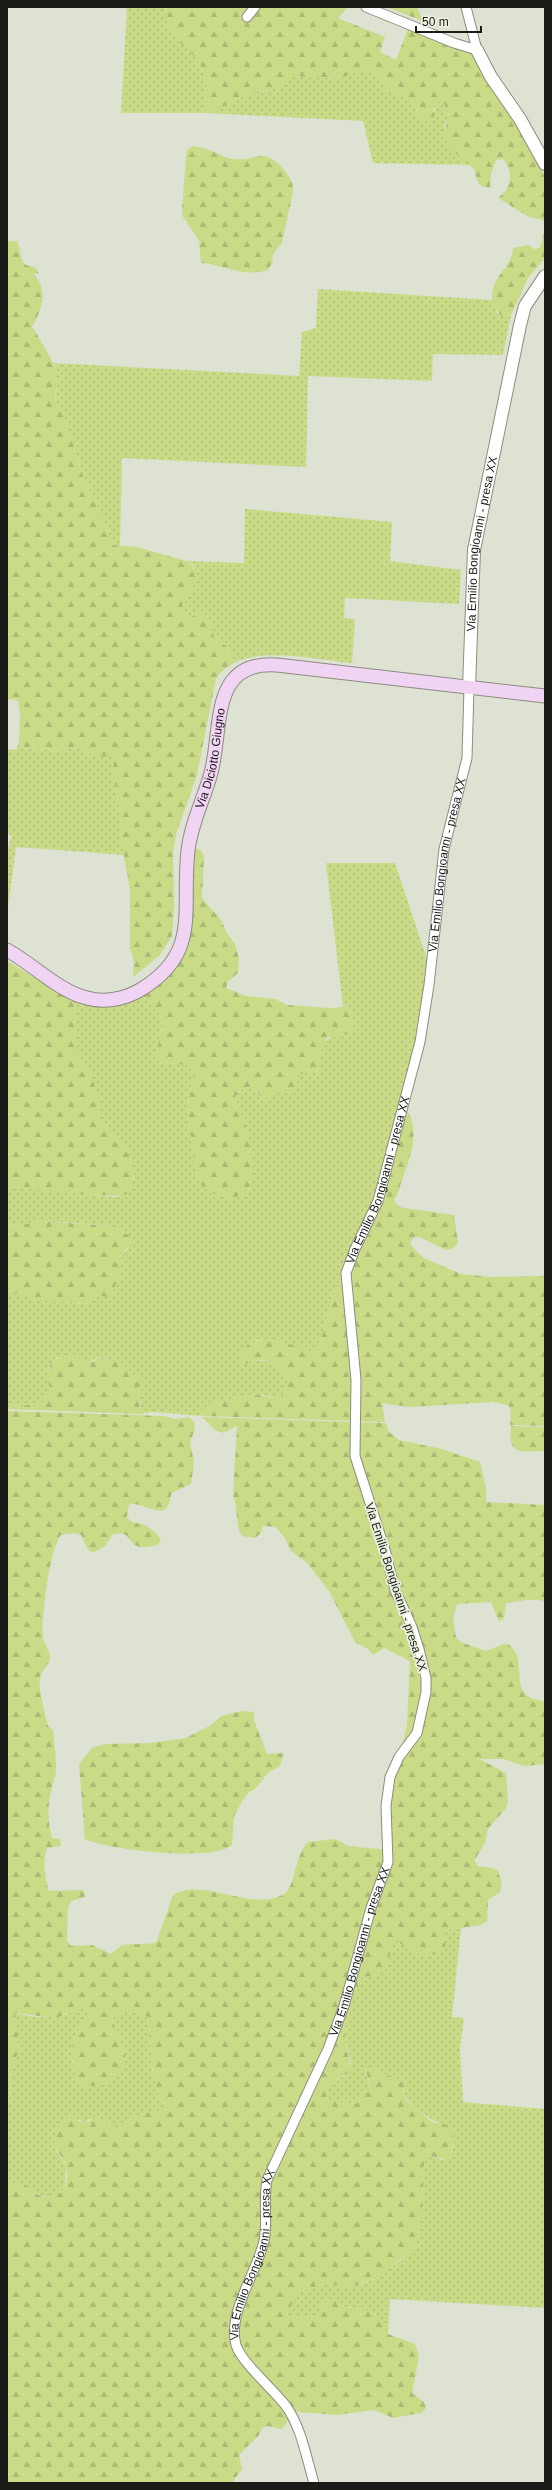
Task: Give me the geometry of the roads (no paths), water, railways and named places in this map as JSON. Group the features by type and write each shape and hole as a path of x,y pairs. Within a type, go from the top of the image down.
{"main road":[{"name":"Via Diciotto Giugno","path":"7,950 66,989 86,998 97,1000 120,998 135,993 156,979 175,959 184,934 187,852 191,832 212,772 222,703 230,683 237,674 248,668 265,664 277,665 545,696"}],"street":[{"path":"247,17 255,7"},
{"path":"366,7 454,43 477,50"},
{"path":"466,7 477,50 491,77 520,118 545,164"},
{"name":"Via Emilio Bongioanni - presa XX","path":"314,2483 294,2420 278,2396 237,2347 234,2329 240,2306 264,2239 264,2196 268,2180 328,2049 352,1979 371,1908 388,1862 386,1806 390,1777 399,1757 417,1733 426,1692 424,1666 417,1642 395,1590 385,1550 355,1456 356,1380 346,1274 355,1249 378,1201 420,1042 429,985 444,849 467,758 473,563 479,519 525,306 545,276"}]}
